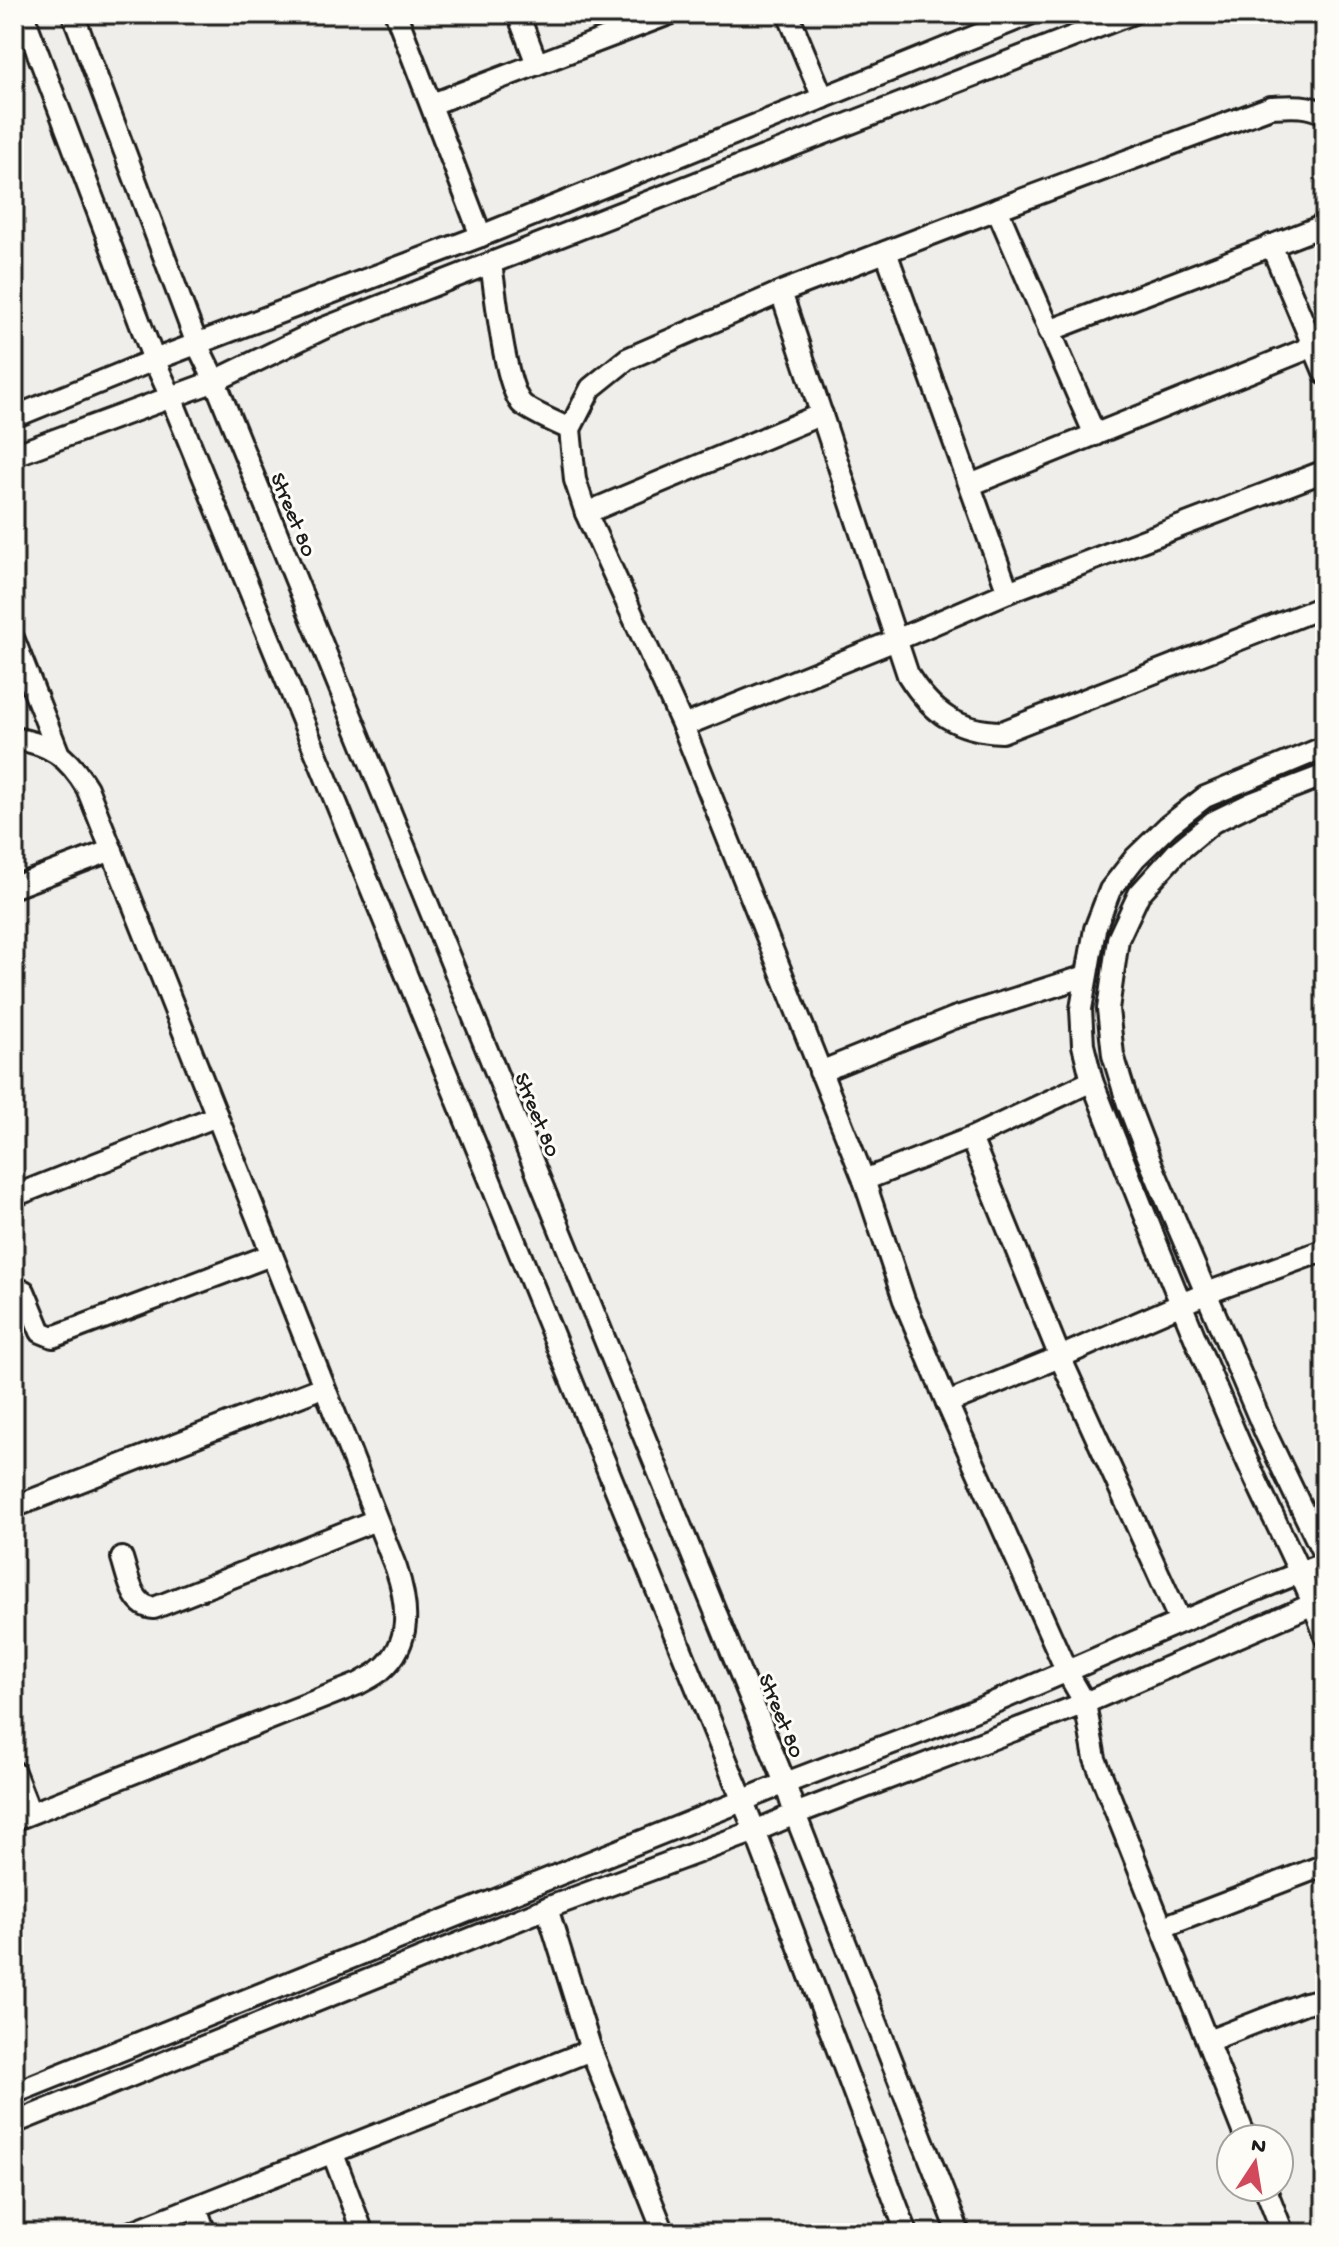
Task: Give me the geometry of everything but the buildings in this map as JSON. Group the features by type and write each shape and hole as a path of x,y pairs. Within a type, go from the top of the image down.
{"street":[{"path":"23,14 154,360 755,1831 907,2233"},
{"name":"Street 80","path":"73,14 197,344 215,381 785,1783 959,2233"},
{"path":"396,14 481,236"},
{"path":"518,14 537,64"},
{"path":"432,104 669,14"},
{"path":"788,14 823,98"},
{"path":"14,417 154,360 481,236 1030,14"},
{"path":"14,455 215,381 324,328 1131,14"},
{"path":"1240,2123 1095,1759 1085,1703 1067,1672 947,1403 904,1300 864,1180 683,726 586,513 575,480 570,429 591,388 627,359 781,292 1271,107 1294,105 1325,114"},
{"path":"997,209 1095,435"},
{"path":"1049,331 1325,225"},
{"path":"1271,245 1325,374"},
{"path":"886,252 1008,592"},
{"path":"491,264 515,392 523,406 570,429"},
{"path":"781,292 908,675 943,716 980,732 1002,732 1325,606"},
{"path":"970,485 1314,346"},
{"path":"586,513 822,414"},
{"path":"683,726 1008,592 1325,471"},
{"path":"14,640 58,752"},
{"path":"14,738 37,742 58,752 75,768 87,788 405,1594 407,1622 398,1648 382,1670 358,1684 22,1816 14,1772"},
{"path":"1325,747 1205,797 1168,826 1135,858 1110,890 1095,929 1081,1009 1083,1045 1092,1081 1180,1305 1257,1484 1299,1573 1320,1601 1325,1636"},
{"path":"14,2093 785,1783 955,1719 1325,1560 1266,1434 1150,1161 1113,1055 1108,1009 1118,939 1139,894 1177,852 1213,822 1252,803 1325,775"},
{"path":"14,887 112,850"},
{"path":"820,1072 954,1018 1086,976"},
{"path":"864,1180 971,1138 1092,1081"},
{"path":"14,1196 217,1116"},
{"path":"971,1138 1060,1357 1180,1621"},
{"path":"947,1403 1207,1293 1325,1250"},
{"path":"24,1291 41,1332 53,1337 271,1255"},
{"path":"14,1507 323,1387"},
{"path":"122,1558 137,1600 145,1607 154,1608 376,1520"},
{"path":"14,2123 547,1908 1085,1703 1320,1601"},
{"path":"1163,1927 1325,1865"},
{"path":"547,1908 591,2050 664,2233"},
{"path":"1208,2041 1305,2003 1315,2001 1325,2006"},
{"path":"129,2233 591,2050"},
{"path":"333,2154 363,2233"},
{"path":"1271,2203 1283,2233"},
{"path":"196,2207 205,2233"}]}
